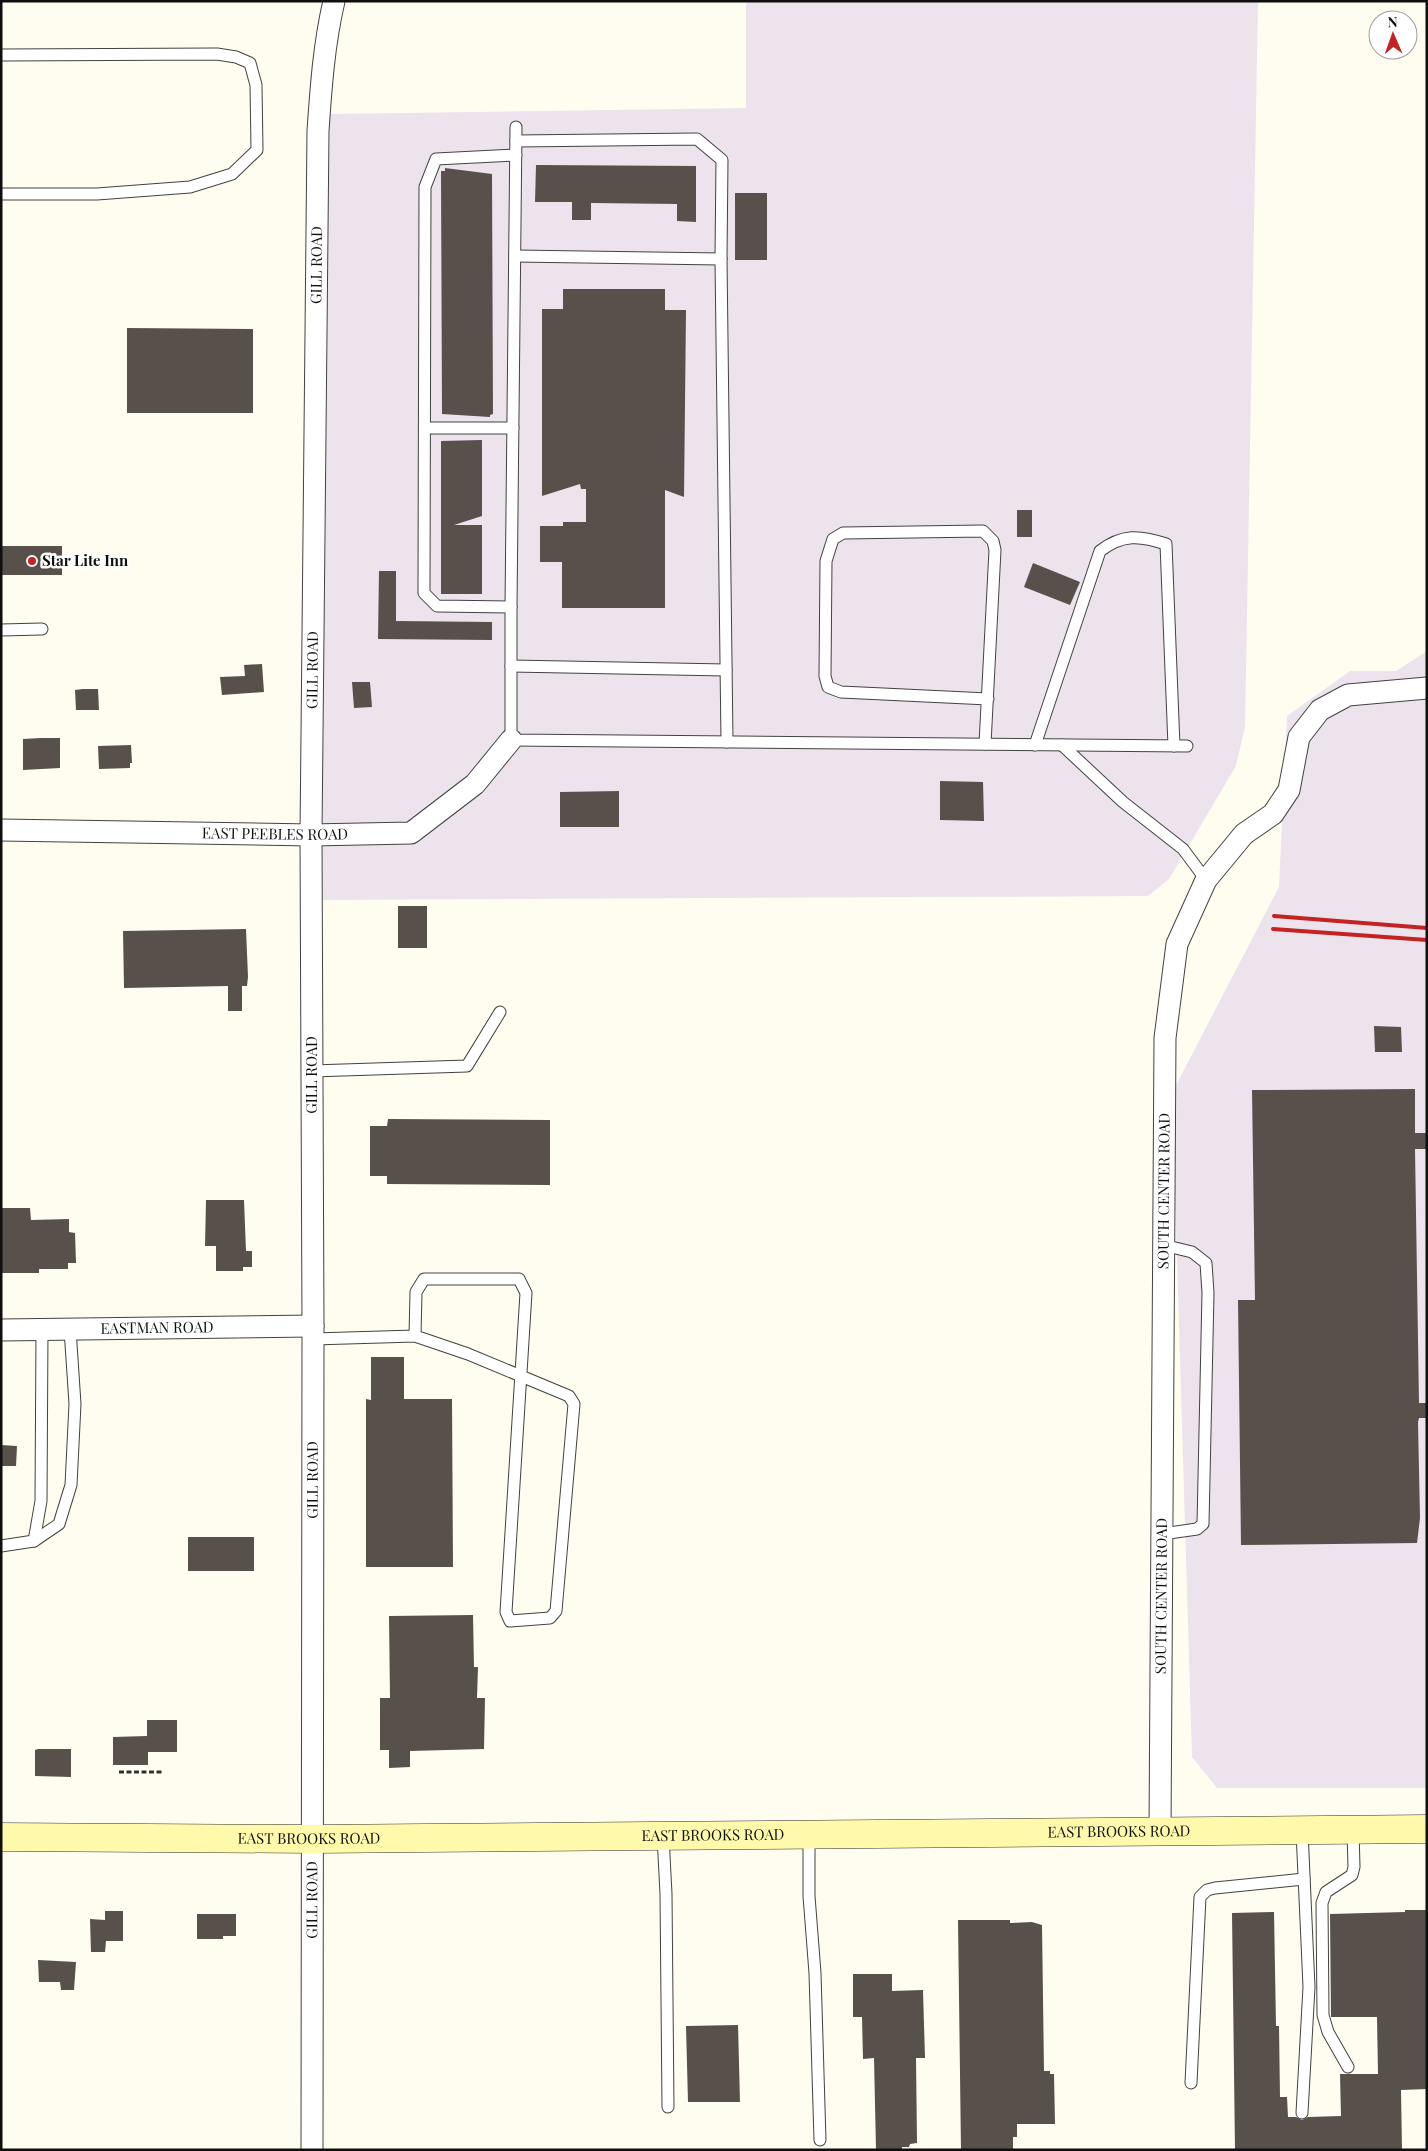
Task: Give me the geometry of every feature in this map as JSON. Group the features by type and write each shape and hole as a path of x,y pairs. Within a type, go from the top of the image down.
{"main road":[{"name":"EAST BROOKS ROAD","path":"1,1837 313,1839 1427,1829"}],"street":[{"name":"GILL ROAD","path":"312,2150 313,1333 311,835 318,131 328,25 334,1"},
{"name":"SOUTH CENTER ROAD","path":"1160,1832 1165,1038 1178,944 1206,880 1244,834 1273,814 1289,790 1299,737 1320,710 1348,695 1427,688"},
{"name":"EAST PEEBLES ROAD","path":"1,830 311,835 411,833 475,784 511,740"},
{"name":"EASTMAN ROAD","path":"1,1330 70,1329 313,1333"}],"lane":[{"path":"1,55 217,54 236,57 250,63 256,85 257,150 232,174 190,187 97,194 1,194"},
{"path":"516,127 510,607 511,740 1187,746"},
{"path":"516,140 698,139 722,160 721,259 726,742"},
{"path":"510,607 437,606 424,593 425,187 436,158 516,154"},
{"path":"515,256 721,259"},
{"path":"425,428 512,428"},
{"path":"985,744 988,699 995,558 993,541 983,531 843,533 834,539 826,561 824,676 828,687 841,692 988,699"},
{"path":"1036,745 1100,551 1113,541 1129,537 1150,538 1166,544 1174,746"},
{"path":"1,630 42,628"},
{"path":"511,666 726,670"},
{"path":"1062,745 1123,802 1183,849 1206,880"},
{"path":"312,1071 467,1066 500,1012"},
{"path":"1162,1534 1197,1529 1203,1524 1208,1293 1206,1263 1192,1252 1164,1245"},
{"path":"313,1333 416,1336 468,1354 520,1378 569,1396 574,1404 556,1611 550,1618 510,1621 506,1612 520,1378 526,1293 519,1279 424,1279 416,1292 416,1336"},
{"path":"1,1546 34,1541 59,1524 71,1486 75,1404 70,1329"},
{"path":"34,1541 41,1501 42,1330"},
{"path":"1305,1894 1326,1892 1352,1875 1354,1867 1353,1830"},
{"path":"1302,1831 1309,1987 1302,2112"},
{"path":"809,1835 809,1896 815,1973 820,2140"},
{"path":"663,1836 666,1894 668,2107"},
{"path":"1191,2083 1200,1897 1207,1890 1215,1888 1304,1880"},
{"path":"1326,1892 1322,1903 1323,2015 1328,2032 1348,2067"}],"path":[{"path":"119,1772 163,1772"}],"shaded area":[{"path":"746,1 1258,1 1245,727 1236,766 1169,879 1148,896 322,900 326,346 330,114 746,108"},
{"path":"1427,651 1427,1788 1217,1788 1192,1757 1172,1093 1279,887 1287,716 1350,671 1396,671"}],"building":[{"path":"536,165 696,166 696,222 677,221 677,204 591,203 591,220 572,220 572,202 535,202"},
{"path":"445,168 492,174 493,414 490,417 442,414 441,171 445,171"},
{"path":"735,193 767,193 767,260 735,260"},
{"path":"563,289 665,289 665,310 686,310 684,497 665,490 665,608 562,608 562,562 540,562 540,526 563,526 563,522 586,522 586,489 581,489 580,484 542,496 542,309 563,309"},
{"path":"127,328 253,329 253,413 127,413"},
{"path":"482,440 482,516 454,525 482,525 482,594 441,594 441,441"},
{"path":"1017,510 1032,510 1032,537 1017,537"},
{"name":"Star Lite Inn","path":"1,546 62,546 62,575 1,575"},
{"path":"1033,563 1080,582 1070,605 1024,587"},
{"path":"379,571 396,571 396,621 492,622 492,640 378,639"},
{"path":"262,664 264,692 222,695 220,677 245,676 244,665"},
{"path":"352,682 370,682 372,707 354,708"},
{"path":"98,689 99,710 76,710 75,690"},
{"path":"60,738 60,768 23,770 23,739"},
{"path":"131,745 132,763 130,763 130,768 99,769 98,746"},
{"path":"940,781 983,782 984,821 940,820"},
{"path":"619,791 619,827 560,827 560,792"},
{"path":"398,906 427,906 427,948 398,948"},
{"path":"246,929 248,977 247,986 242,986 242,1011 228,1011 228,986 124,988 123,931"},
{"path":"1374,1026 1401,1027 1402,1052 1375,1052"},
{"path":"1415,1089 1415,1133 1427,1133 1427,1149 1415,1149 1419,1403 1427,1403 1427,1418 1419,1418 1418,1422 1420,1518 1417,1543 1241,1545 1238,1300 1255,1300 1252,1090"},
{"path":"388,1119 550,1120 550,1185 387,1184 387,1176 370,1176 370,1126 387,1126"},
{"path":"206,1200 244,1200 246,1251 252,1251 252,1267 243,1267 243,1271 216,1271 216,1246 205,1246"},
{"path":"1,1208 30,1208 31,1220 69,1219 69,1232 75,1233 76,1263 68,1263 68,1269 39,1269 39,1273 1,1273"},
{"path":"371,1357 404,1357 404,1399 452,1399 453,1567 366,1567 366,1399 371,1400"},
{"path":"1,1445 17,1446 16,1466 1,1466"},
{"path":"188,1537 254,1537 254,1571 188,1571"},
{"path":"473,1615 474,1667 478,1667 477,1698 485,1698 484,1749 410,1751 410,1767 389,1768 389,1750 380,1750 380,1698 390,1698 389,1616"},
{"path":"147,1720 177,1720 177,1752 148,1752 148,1765 113,1765 113,1737 147,1736"},
{"path":"71,1749 71,1777 35,1776 35,1750"},
{"path":"1405,1910 1427,1910 1427,2089 1401,2090 1402,2150 1235,2150 1232,1913 1274,1912 1276,2026 1279,2026 1280,2097 1287,2097 1288,2117 1296,2117 1302,2120 1308,2117 1341,2116 1340,2074 1378,2074 1377,2017 1331,2017 1330,1914 1405,1912"},
{"path":"105,1911 123,1911 123,1941 106,1941 105,1952 91,1952 90,1919 105,1920"},
{"path":"197,1914 236,1914 236,1936 223,1936 223,1939 197,1939"},
{"path":"958,1920 1010,1920 1010,1923 1032,1922 1042,1925 1044,2071 1050,2071 1050,2074 1054,2074 1055,2124 1017,2124 1017,2137 1013,2137 1013,2150 961,2150"},
{"path":"38,1960 76,1962 74,1990 61,1990 60,1982 39,1982"},
{"path":"853,1974 892,1974 892,1991 923,1990 925,2058 916,2058 917,2143 910,2144 909,2147 902,2147 902,2150 876,2150 874,2058 863,2059 862,2017 853,2017"},
{"path":"738,2025 740,2102 688,2102 686,2026"}],"railway":[{"path":"1274,916 1427,928"},
{"path":"1273,929 1427,940"}],"place":[{"name":"Star Lite Inn","path":"32,561"}]}
